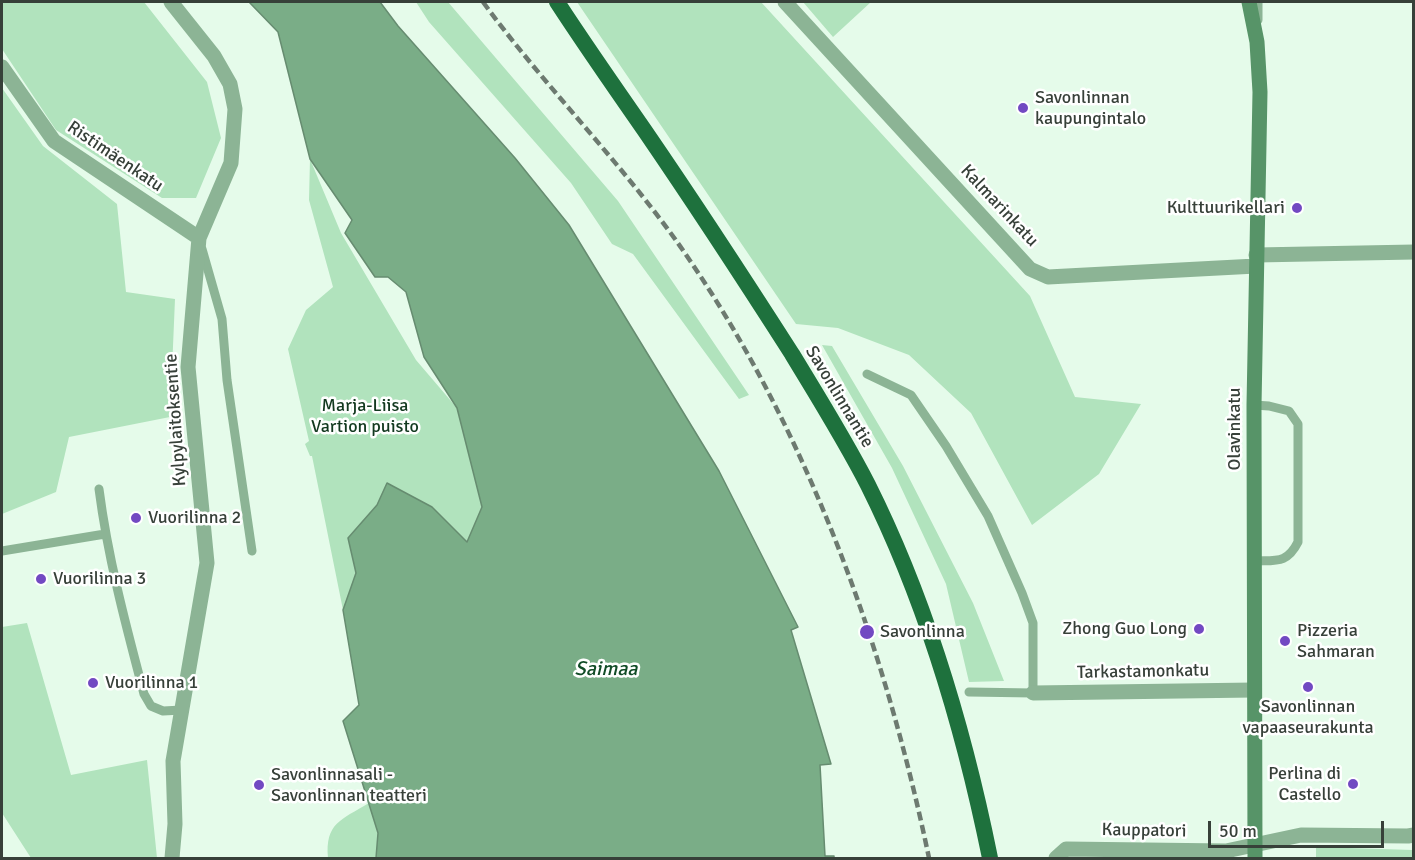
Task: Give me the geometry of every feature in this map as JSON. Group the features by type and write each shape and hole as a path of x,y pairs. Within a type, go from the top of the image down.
{"highway":[{"name":"Savonlinnantie","path":"557,2 751,289 828,413 868,484 900,556 936,649 976,787 990,858"}],"main road":[{"name":"Olavinkatu","path":"1249,2 1257,42 1260,92 1254,405 1255,852"}],"street":[{"name":"Kylpylaitoksentie","path":"171,2 214,56 230,84 235,109 231,163 199,238 188,367 207,563 173,761 175,824 172,858"},
{"name":"Kalmarinkatu","path":"785,2 1030,269 1048,277 1256,260 1413,252"},
{"name":"Ristimäenkatu","path":"2,67 54,141 199,238"},
{"name":"Tarkastamonkatu","path":"1033,693 1254,690"},
{"name":"Kauppatori","path":"1056,858 1066,849 1255,852 1300,835 1413,835"}],"lane":[{"path":"1257,42 1258,2"},
{"path":"199,238 222,319 227,380 252,551"},
{"path":"867,374 911,395 946,447 988,516 1033,623 1033,693 969,692"},
{"path":"1254,405 1289,411 1298,424 1298,542 1293,553 1285,559 1254,561"},
{"path":"99,489 114,580 144,694 151,706 164,711 182,711"},
{"path":"2,551 105,534"}],"green space":[{"path":"2,2 144,2 207,82 221,138 196,198 162,198 56,130 2,49"},
{"path":"416,2 448,2 618,201 749,395 739,399 633,254 612,244 571,183 429,22"},
{"path":"577,2 761,2 1030,296 1075,397 1141,404 1099,474 1032,525 971,413 909,355 838,328 796,324"},
{"path":"803,2 871,2 833,37"},
{"path":"2,88 43,146 117,204 126,292 175,299 170,417 69,437 56,492 2,514"},
{"name":"Marja-Liisa Vartion puisto","path":"310,159 341,233 416,360 457,408 482,507 467,542 432,507 387,484 377,505 348,538 356,573 343,610 312,456 305,444 309,441 288,349 306,310 333,287 309,200"},
{"path":"822,345 832,346 903,466 973,603 1004,681 969,682 946,584 892,468"},
{"path":"27,623 71,775 147,760 157,858 31,858 2,813 2,627"},
{"path":"369,803 378,833 376,858 328,858 329,837 332,830 343,819"},
{"path":"1316,847 1413,850 1413,858 1316,858"}],"water":[{"name":"Saimaa","path":"249,2 380,2 398,26 515,158 569,225 719,471 798,627 791,630 831,764 820,765 825,856 834,856 834,858 376,858 378,833 343,721 359,705 343,610 356,573 348,538 377,505 387,483 432,507 467,542 482,507 457,408 424,357 406,292 388,277 375,277 345,233 352,220 310,159 278,32"}],"railway":[{"path":"483,2 530,62 628,178 675,239 721,309 763,382 800,457 834,535 863,615 888,696 929,858"}],"place":[{"name":"Savonlinnan kaupungintalo","path":"1023,108"},
{"name":"Kulttuurikellari","path":"1297,208"},
{"name":"Vuorilinna 2","path":"136,518"},
{"name":"Vuorilinna 3","path":"41,579"},
{"name":"Zhong Guo Long","path":"1199,629"},
{"name":"Savonlinna","path":"867,632"},
{"name":"Pizzeria Sahmaran","path":"1285,641"},
{"name":"Vuorilinna 1","path":"93,683"},
{"name":"Savonlinnan vapaaseurakunta","path":"1308,687"},
{"name":"Perlina di Castello","path":"1353,784"},
{"name":"Savonlinnasali - Savonlinnan teatteri","path":"259,785"}]}
